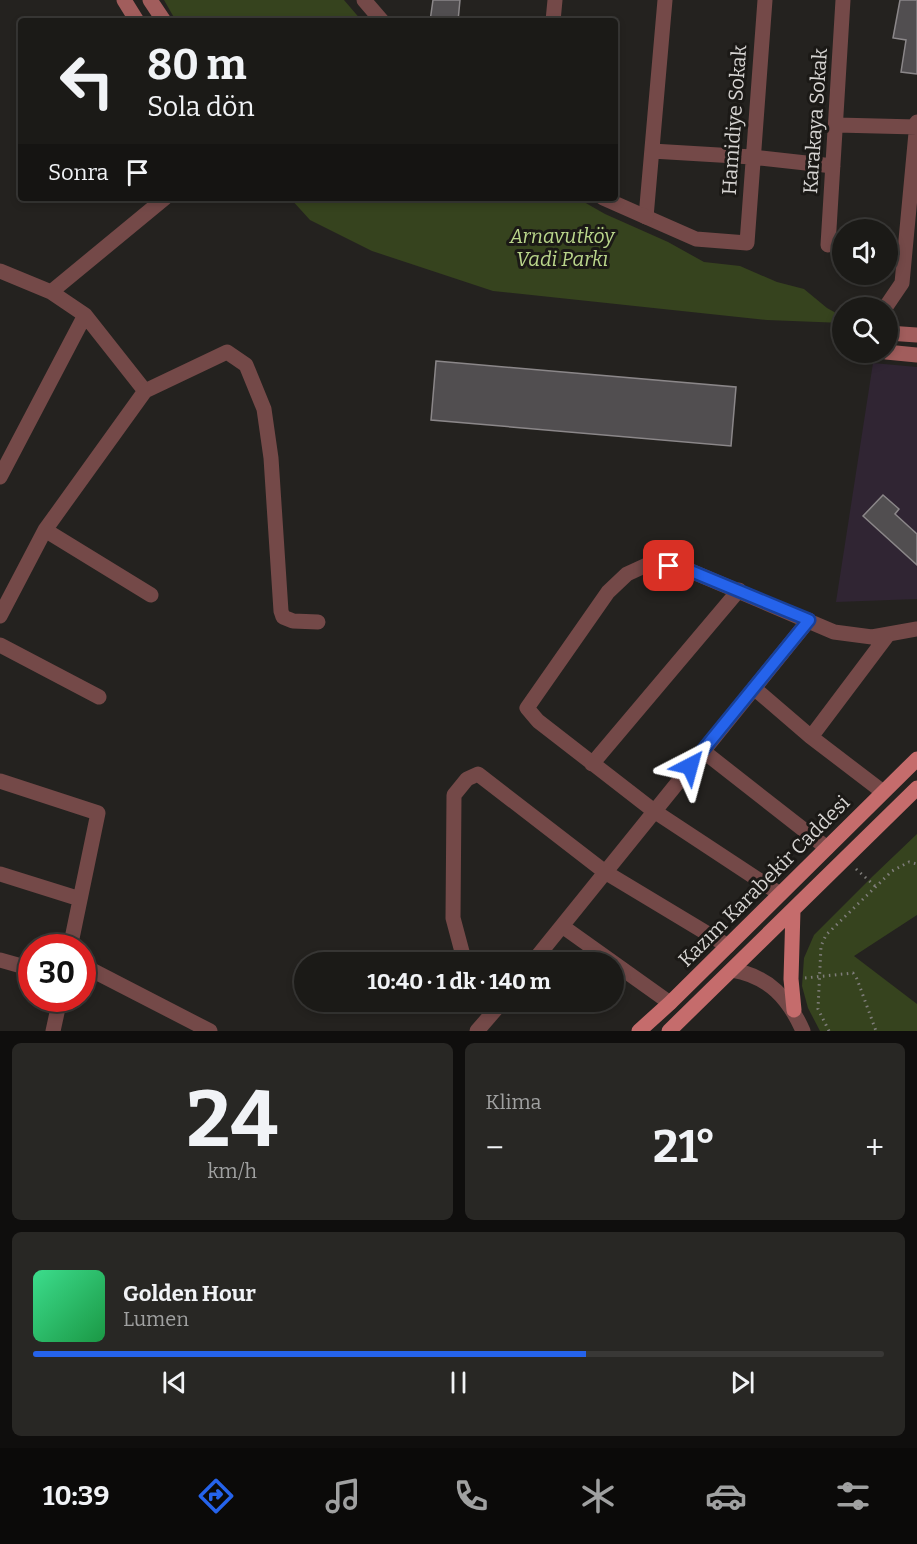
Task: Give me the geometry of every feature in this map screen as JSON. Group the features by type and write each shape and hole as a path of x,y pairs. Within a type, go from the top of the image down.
{"main road":[{"path":"124,0 135,18"},
{"path":"150,0 162,18"},
{"path":"898,334 917,335"},
{"path":"898,353 917,355"},
{"name":"Kazım Karabekir Caddesi","path":"639,1031 917,759"},
{"name":"Kazım Karabekir Caddesi","path":"669,1031 917,788"},
{"path":"793,910 791,979 794,1010"}],"street":[{"path":"364,0 379,18"},
{"path":"553,18 555,0"},
{"path":"610,201 646,217 665,0"},
{"name":"Hamidiye Sokak","path":"646,217 696,239 747,243 765,0"},
{"name":"Karakaya Sokak","path":"828,245 843,0"},
{"path":"837,125 917,125 902,283 892,297"},
{"path":"652,151 752,157 833,166"},
{"path":"51,292 161,201"},
{"path":"0,272 51,292 85,315 146,392"},
{"path":"0,477 85,315"},
{"path":"0,616 45,530 146,392 227,352 246,366 264,410 271,458 281,611 284,617 293,621 318,622"},
{"path":"45,530 151,595"},
{"path":"780,894 654,811 538,721 527,708 608,592 627,574 651,563 686,569 834,632 872,637 917,629"},
{"path":"592,764 739,590"},
{"path":"541,952 809,620"},
{"path":"811,737 886,636"},
{"path":"0,645 99,698"},
{"path":"754,688 811,737 883,792"},
{"path":"703,751 827,848"},
{"path":"462,952 453,918 454,795 467,779 478,774 606,872 728,946"},
{"path":"0,781 98,813 73,934"},
{"path":"0,874 80,899"},
{"path":"562,926 670,1003"},
{"path":"0,960 18,965"},
{"path":"732,970 750,973 767,983 794,1010 803,1031"},
{"path":"96,971 210,1031"},
{"path":"53,1031 57,1012"},
{"path":"488,1012 491,1016"},
{"path":"477,1031 494,1012"}],"path":[{"path":"845,859 875,886"},
{"path":"829,1031 818,1009 821,946 826,935 892,871 909,862 917,864"},
{"path":"820,976 853,973 876,1031"}],"shaded area":[{"path":"873,363 917,367 917,599 836,602"}],"green space":[{"path":"164,0 344,0 359,18 174,18"},
{"name":"Arnavutköy Vadi Parkı","path":"293,201 582,201 704,262 740,266 777,282 804,289 832,311 832,323 767,320 493,291 372,251 310,220"},
{"path":"917,834 917,915 854,956 917,1004 917,1031 820,1031 808,1008 802,986 804,958 814,935"}],"building":[{"path":"433,0 460,0 458,18 430,18"},
{"path":"900,0 917,0 917,74 901,72 906,40 893,38"},
{"path":"436,361 736,387 731,446 431,420"},
{"path":"883,495 899,509 895,514 917,534 917,565 863,516"}],"route":[{"path":"669,566 686,569 809,620 690,766"}]}
